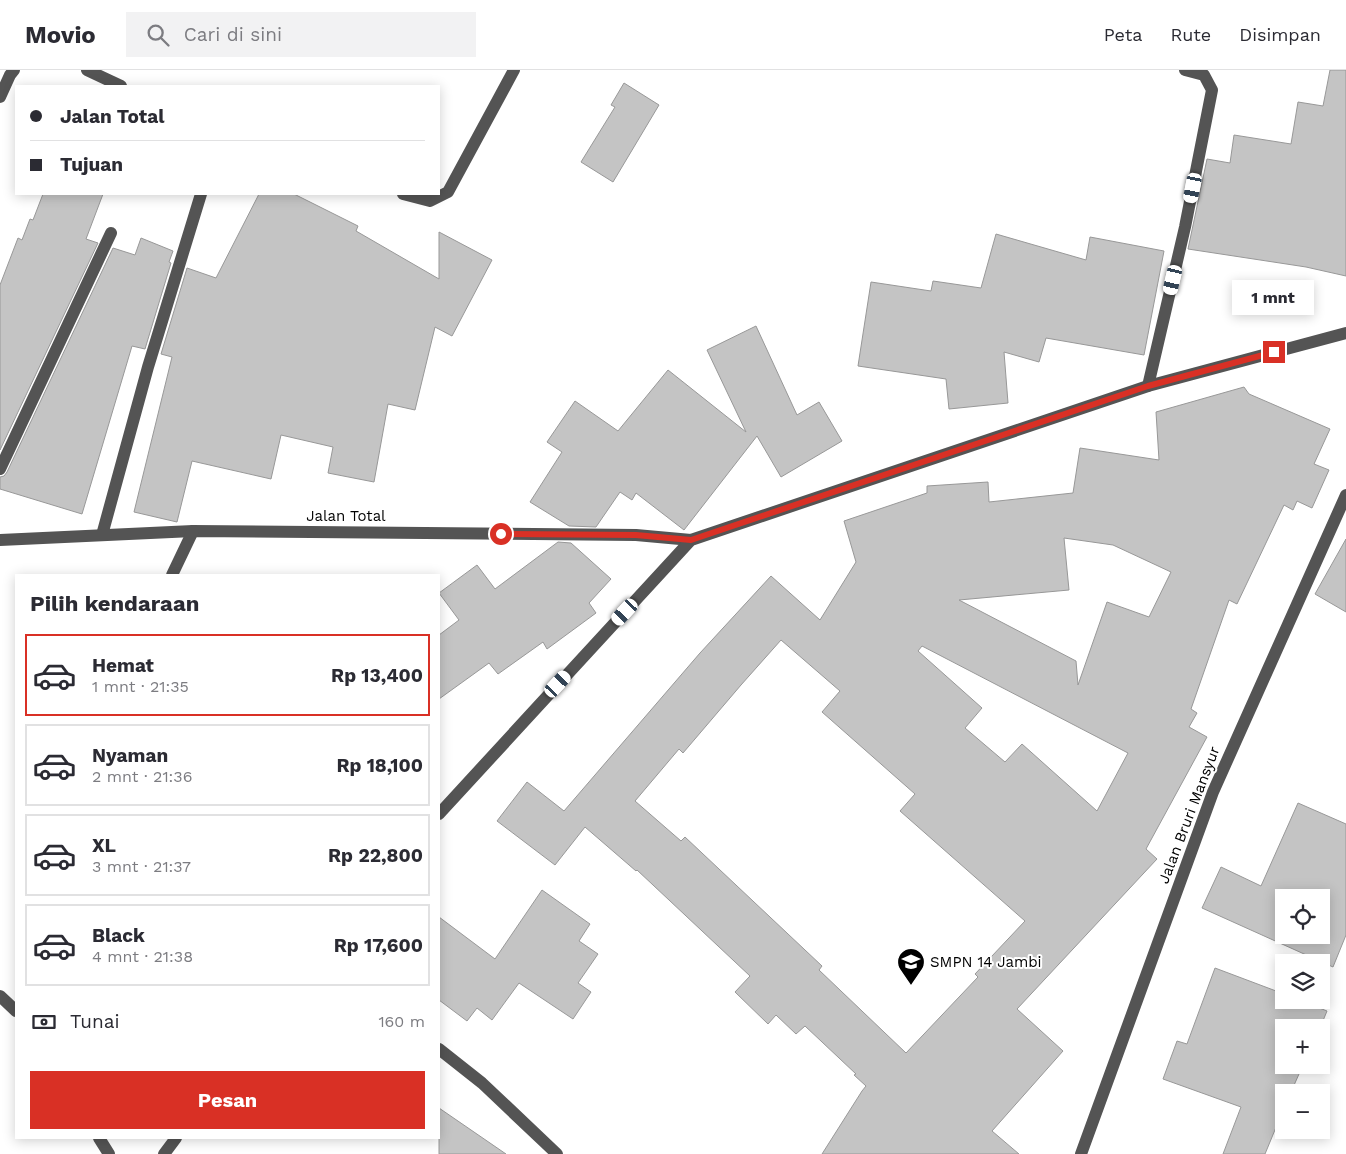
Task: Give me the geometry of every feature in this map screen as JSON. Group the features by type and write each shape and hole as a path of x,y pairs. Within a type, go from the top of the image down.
{"street":[{"path":"0,97 14,70"},
{"path":"87,70 119,85"},
{"path":"406,195 430,201 448,192 514,70"},
{"path":"1148,386 1185,227 1212,90 1204,75 1185,70"},
{"path":"102,534 148,367 201,195"},
{"path":"0,469 111,233"},
{"path":"440,813 691,540 1148,386 1346,333"},
{"name":"Jalan Bruri Mansyur","path":"1081,1154 1213,792 1346,495"},
{"path":"172,574 193,531"},
{"name":"Jalan Total","path":"0,540 193,531 636,535 691,540"},
{"path":"0,996 15,1010"},
{"path":"440,1049 482,1082 557,1154"},
{"path":"100,1139 109,1154"},
{"path":"164,1154 175,1139"}],"building":[{"path":"1330,70 1346,70 1346,276 1306,267 1188,249 1207,159 1230,163 1234,135 1291,144 1298,102 1323,106"},
{"path":"624,83 659,105 613,182 581,162 615,107 611,105"},
{"path":"43,195 103,195 86,239 98,243 0,450 0,285 18,238 22,240 30,219 33,220"},
{"path":"258,195 296,195 358,226 356,231 439,279 439,232 492,260 452,336 435,327 415,410 388,404 374,482 328,473 333,447 281,435 271,479 192,461 177,522 134,512 172,357 161,354 187,268 216,278"},
{"path":"996,234 1086,260 1090,237 1164,251 1144,355 1046,338 1039,362 1004,352 1008,403 949,409 946,379 858,366 871,282 931,291 933,281 981,288"},
{"path":"141,238 173,251 169,262 171,263 145,349 132,346 82,514 0,489 0,477 4,476 7,472 113,248 135,255"},
{"path":"756,326 797,415 819,402 842,441 781,477 757,436 684,530 636,493 632,500 620,492 596,527 569,526 530,502 562,452 547,442 575,401 618,431 668,370 746,432 707,350"},
{"path":"1244,387 1249,394 1330,429 1314,464 1329,470 1312,508 1297,501 1293,510 1284,505 1237,604 1229,600 1191,709 1197,713 1189,727 1207,737 1146,849 1157,859 1017,1009 1063,1051 992,1131 1019,1154 822,1154 866,1086 854,1075 856,1074 805,1026 796,1034 776,1015 768,1024 735,992 750,976 637,870 585,827 555,865 497,821 527,782 564,811 700,653 771,576 820,620 856,562 844,521 927,493 927,486 988,482 989,502 1073,493 1080,448 1159,460 1156,412","holes":["1064,538 1113,545 1171,572 1149,617 1107,602 1078,685 1076,661 959,600 1069,590","781,640 840,691 822,712 915,794 900,811 1025,921 975,974 978,977 906,1053 819,970 822,966 685,837 681,841 635,801 679,749 683,753","922,646 1128,753 1097,811 1022,744 1005,762 965,728 982,708 918,651"]},
{"path":"1346,539 1346,612 1315,594"},
{"path":"558,542 571,543 611,579 589,603 596,613 547,649 543,642 498,674 489,663 440,698 440,634 459,620 440,592 477,565 495,589"},
{"path":"1298,803 1346,824 1346,935 1333,967 1330,966 1330,954 1304,954 1282,944 1330,944 1330,889 1275,889 1275,941 1202,908 1221,867 1261,886"},
{"path":"542,890 590,924 579,941 598,954 578,983 591,992 573,1019 519,983 492,1020 477,1008 467,1021 440,1001 440,918 495,959"},
{"path":"1215,968 1275,991 1275,1009 1322,1009 1327,1011 1324,1019 1275,1019 1275,1074 1299,1074 1295,1084 1275,1084 1275,1130 1265,1154 1223,1154 1241,1107 1163,1079 1177,1041 1187,1044"},
{"path":"440,1109 506,1154 439,1154"}],"place":[{"name":"SMPN 14 Jambi","path":"911,986"}],"route":[{"path":"501,534 636,535 691,540 1148,386 1274,352"}]}
